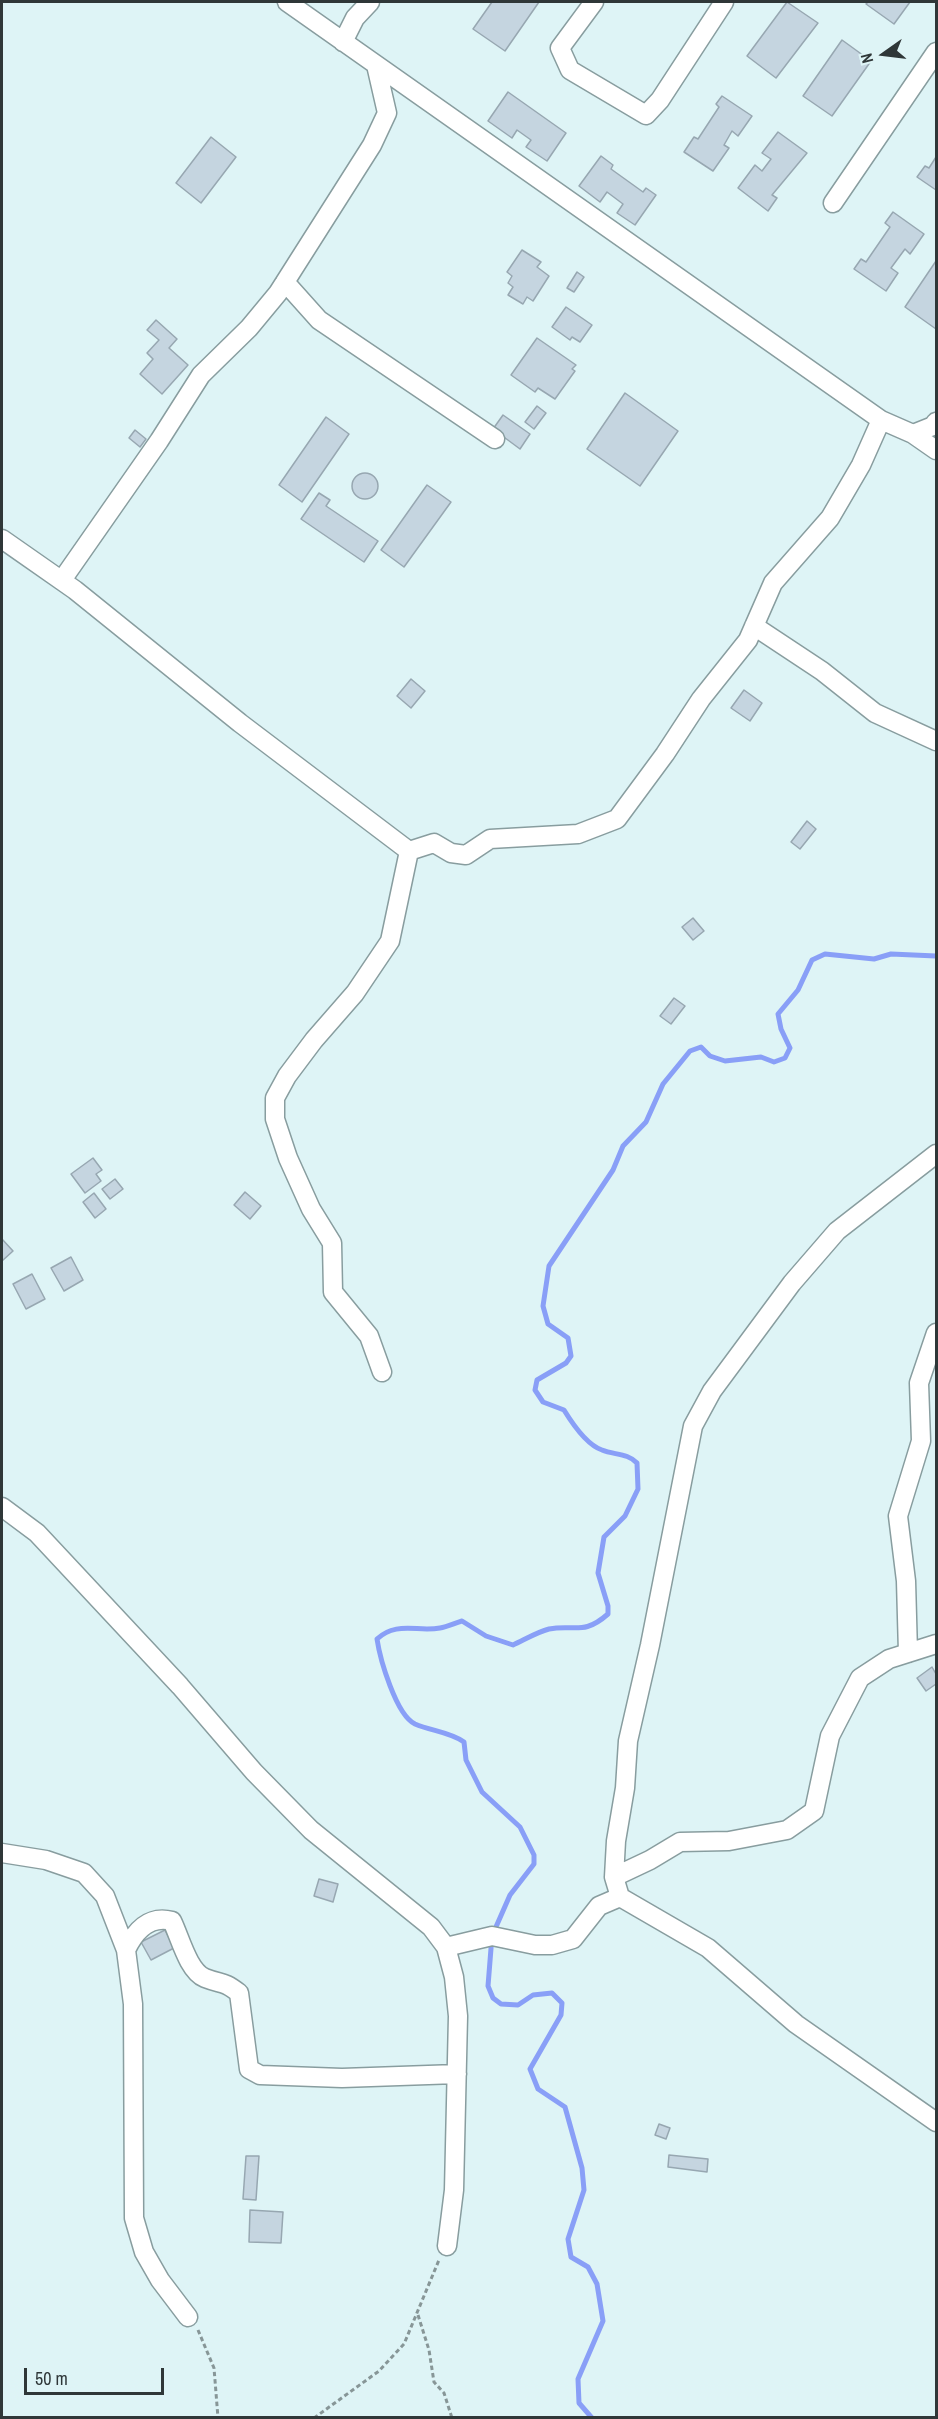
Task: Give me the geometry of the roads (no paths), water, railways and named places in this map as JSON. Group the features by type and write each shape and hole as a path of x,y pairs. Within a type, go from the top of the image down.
{"street":[{"path":"287,2 881,420 913,434 936,450"},
{"path":"343,42 355,18 370,2"},
{"path":"594,2 560,48 570,70 646,115 660,100 724,2"},
{"path":"833,203 936,52"},
{"path":"62,580 159,441 201,375 249,328 285,282 372,144 387,113 376,65"},
{"path":"285,282 319,320 495,439"},
{"path":"409,851 434,843 451,853 466,855 490,838 578,834 617,819 665,754 701,699 748,640 773,583 830,518 861,465 881,420"},
{"path":"913,434 933,426 936,422"},
{"path":"2,539 62,580 240,723 409,851"},
{"path":"754,626 822,671 875,713 936,741"},
{"path":"382,1372 369,1336 333,1292 332,1243 311,1209 288,1158 275,1119 275,1098 294,1067 355,993 390,941 409,851"},
{"path":"936,1155 837,1231 792,1283 719,1382 693,1426 650,1645 628,1742 614,1876 620,1896 708,1948 796,2024 936,2122"},
{"path":"908,1653 906,1581 898,1516 921,1441 919,1383 936,1333"},
{"path":"2,1506 37,1533 60,1561 105,1604 254,1772 311,1830 431,1927 446,1947 454,1977 458,2016 454,2190 447,2246"},
{"path":"614,1876 650,1860 680,1842 729,1841 787,1830 814,1811 830,1736 860,1678 889,1659 936,1644"},
{"path":"2,1853 46,1860 84,1873 105,1896 126,1950 133,2004 134,2218 144,2252 160,2280 188,2317"},
{"path":"446,1947 492,1936 535,1945 552,1945 573,1939 599,1906 620,1896"},
{"path":"126,1950 134,1933 148,1923 164,1919 172,1921 195,1970 204,1977 224,1982 239,1994 249,2069 261,2075 342,2078 457,2074"}],"waterway":[{"path":"592,2418 579,2403 578,2379 603,2321 597,2284 588,2267 571,2257 568,2239 584,2190 582,2168 565,2107 538,2089 530,2069 561,2015 562,2003 552,1993 533,1995 518,2005 501,2004 493,1998 488,1986 492,1936 510,1895 534,1864 534,1855 520,1827 482,1792 466,1760 464,1742 453,1736 415,1724 401,1710 385,1672 377,1639 392,1630 440,1628 462,1621 486,1636 513,1645 549,1629 592,1625 608,1614 608,1606 598,1573 604,1537 625,1516 638,1489 637,1463 629,1457 596,1447 585,1439 564,1410 543,1402 535,1390 537,1380 566,1363 571,1356 568,1338 548,1324 543,1306 549,1266 613,1170 623,1146 646,1122 663,1084 690,1051 701,1047 710,1056 725,1061 761,1057 774,1062 785,1058 790,1048 781,1029 778,1014 798,990 812,960 825,954 874,959 891,954 936,956"}]}
